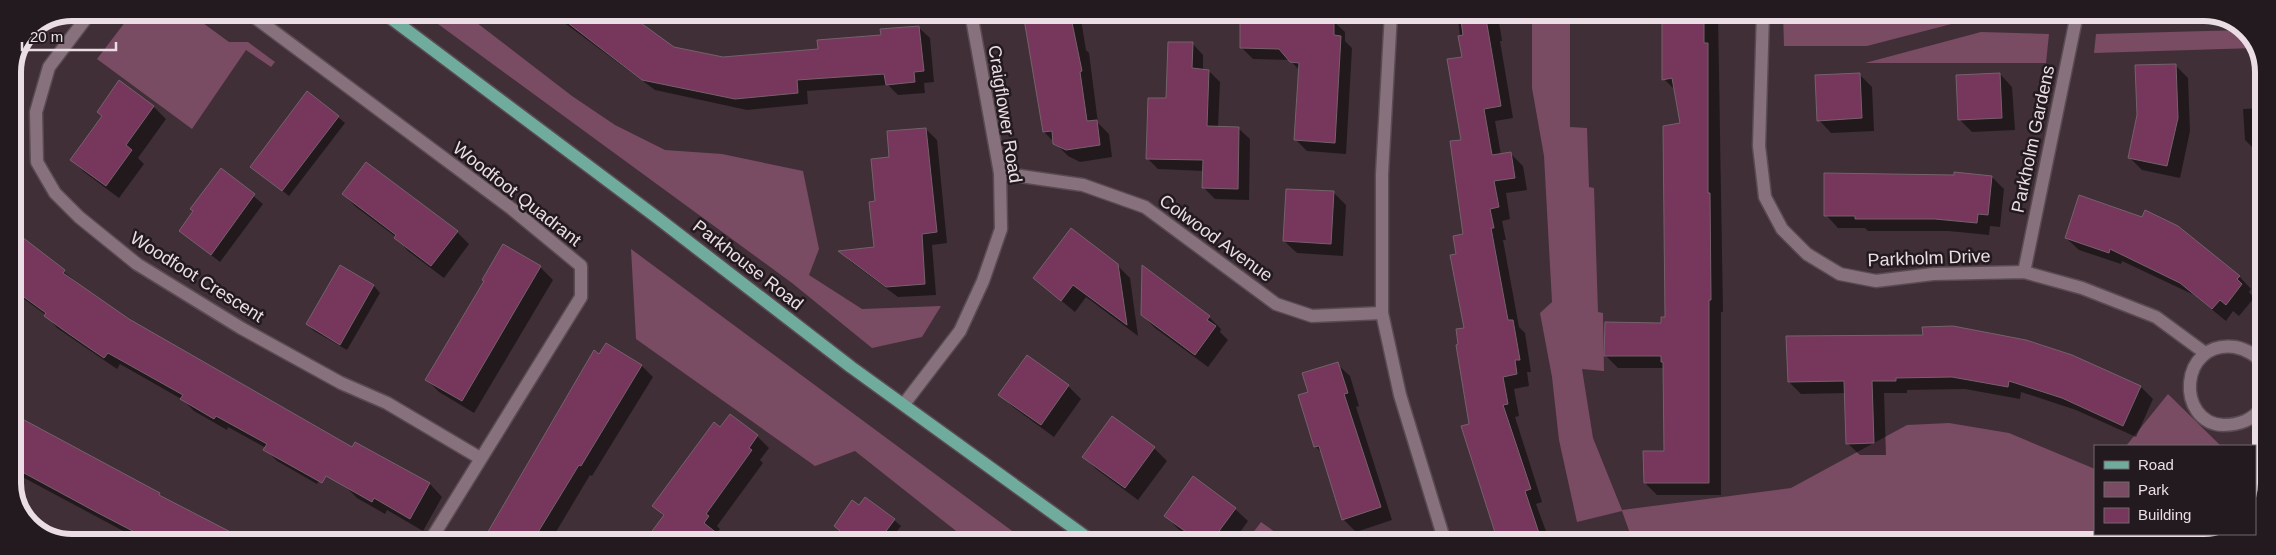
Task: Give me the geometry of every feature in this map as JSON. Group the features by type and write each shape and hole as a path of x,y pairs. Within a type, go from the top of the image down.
{"main road":[{"name":"Parkhouse Road","path":"395,21 647,210 851,367 1082,534"}],"street":[{"name":"Woodfoot Crescent","path":"83,21 49,67 36,112 37,162 55,193 79,217 137,264 153,274 241,328 342,383 387,403 480,458"},
{"name":"Woodfoot Quadrant","path":"260,21 512,209 581,266 581,296 435,534"},
{"name":"Craigflower Road","path":"904,404 960,331 983,281 1001,229 1000,173 972,21"},
{"path":"1391,21 1382,174 1382,313 1400,395 1443,534"},
{"name":"Parkholm Drive","path":"1763,21 1759,146 1765,197 1782,229 1807,254 1840,274 1876,281 1933,274 2024,272 2082,288 2156,317 2205,353"},
{"name":"Parkholm Gardens","path":"2024,272 2075,21"},
{"name":"Colwood Avenue","path":"1000,173 1083,185 1145,207 1276,304 1312,316 1382,313"},
{"path":"2255,356 2243,348 2224,346 2205,353 2191,371 2189,393 2199,413 2216,425 2237,425 2255,417"}],"green space":[{"path":"126,21 202,21 229,42 248,42 275,62 271,67 246,50 192,129 97,59"},
{"path":"434,21 474,21 572,96 615,125 665,150 722,154 803,171 819,249 809,275 862,309 941,306 922,337 872,348 792,283"},
{"path":"1532,21 1570,21 1570,127 1587,128 1589,187 1594,188 1598,312 1603,313 1604,371 1582,369 1593,438 1622,510 1791,488 1907,425 1949,423 2009,433 2094,469 2094,534 1630,534 1622,511 1577,522 1559,440 1552,377 1540,313 1552,302 1544,156 1532,88"},
{"path":"1783,21 1977,21 1959,22 1867,46 1784,46"},
{"path":"2232,30 2249,48 2094,53 2096,34"},
{"path":"1981,32 2049,34 2046,63 1865,63"},
{"path":"631,249 1016,534 960,534 855,451 815,466 636,339"},
{"path":"2168,394 2220,445 2127,445"},
{"path":"1261,522 1275,532 1275,534 1252,534"}],"building":[{"path":"565,21 638,21 674,47 723,57 818,49 817,40 881,35 880,29 919,26 924,71 914,72 915,82 886,85 884,74 797,80 798,93 735,99 642,80"},
{"path":"1024,21 1072,21 1082,71 1080,72 1087,121 1097,120 1100,145 1066,150 1053,144 1052,131 1043,132"},
{"path":"1299,21 1334,21 1334,35 1341,36 1335,143 1294,140 1299,63 1290,62 1279,49 1240,48 1240,22 1299,23"},
{"path":"1461,21 1486,21 1501,106 1484,109 1492,155 1511,152 1515,178 1494,181 1499,207 1490,209 1494,228 1491,228 1508,320 1513,320 1520,360 1515,360 1517,374 1503,377 1508,404 1503,405 1531,489 1525,491 1539,534 1495,534 1461,426 1469,424 1456,345 1458,344 1456,329 1464,328 1450,255 1456,254 1453,236 1463,234 1450,141 1461,140 1447,59 1462,57 1458,36 1463,35"},
{"path":"1662,21 1704,21 1704,43 1708,43 1708,193 1710,193 1709,483 1644,483 1643,451 1664,451 1663,362 1661,362 1661,356 1604,356 1605,322 1661,323 1661,317 1665,317 1663,126 1680,123 1672,78 1662,80"},
{"path":"1168,42 1193,42 1192,68 1209,70 1207,126 1239,127 1238,189 1202,188 1203,160 1146,159 1148,98 1166,98"},
{"path":"2176,64 2178,118 2167,166 2128,158 2137,115 2135,65"},
{"path":"1860,73 1862,118 1817,121 1815,75"},
{"path":"2000,73 2002,118 1958,120 1956,75"},
{"path":"119,80 154,106 126,145 132,150 106,186 70,160 102,116 97,112"},
{"path":"307,91 339,116 282,191 250,167"},
{"path":"926,128 937,232 922,234 925,284 886,287 838,251 874,247 869,202 875,201 871,159 889,157 887,131"},
{"path":"366,162 458,231 431,266 394,238 396,235 342,194"},
{"path":"221,168 255,194 211,255 179,231 193,211 190,209"},
{"path":"1954,172 1992,176 1988,215 1978,214 1977,223 1935,219 1855,219 1855,216 1824,216 1824,173 1954,175"},
{"path":"1286,189 1334,191 1331,244 1283,241"},
{"path":"2079,195 2142,217 2145,210 2178,226 2240,276 2237,279 2242,284 2226,305 2220,300 2212,309 2180,283 2110,249 2109,253 2065,238"},
{"path":"1071,228 1118,264 1127,325 1073,285 1061,301 1033,278"},
{"path":"21,236 65,270 63,273 129,319 352,447 355,442 430,483 410,519 374,498 372,502 326,476 322,483 263,450 267,444 216,416 214,419 180,399 183,395 108,353 104,358 44,316 46,313 21,295"},
{"path":"503,244 541,266 462,401 425,380 484,281 482,280"},
{"path":"340,265 374,285 340,345 306,324"},
{"path":"1142,265 1210,316 1207,320 1216,326 1195,355 1141,315"},
{"path":"1953,326 2026,340 2072,355 2141,386 2123,426 2062,398 2009,381 2008,387 1952,377 1896,378 1896,381 1872,381 1874,443 1846,444 1844,381 1788,382 1786,336 1923,335 1922,327"},
{"path":"606,343 642,365 581,466 579,465 537,534 487,534 594,350 599,354"},
{"path":"1027,355 1069,385 1041,425 998,395"},
{"path":"1338,362 1348,393 1344,394 1381,507 1342,520 1319,446 1314,447 1298,395 1308,392 1302,373"},
{"path":"730,414 758,435 749,448 752,450 706,514 709,516 704,523 718,534 650,534 664,515 652,506 714,422 720,427"},
{"path":"1112,416 1155,447 1125,488 1082,457"},
{"path":"21,418 160,493 159,495 234,534 138,534 21,471"},
{"path":"1193,476 1236,508 1217,534 1189,534 1164,516"},
{"path":"865,497 895,519 884,534 838,534 840,531 834,526 852,500 859,505"}]}
